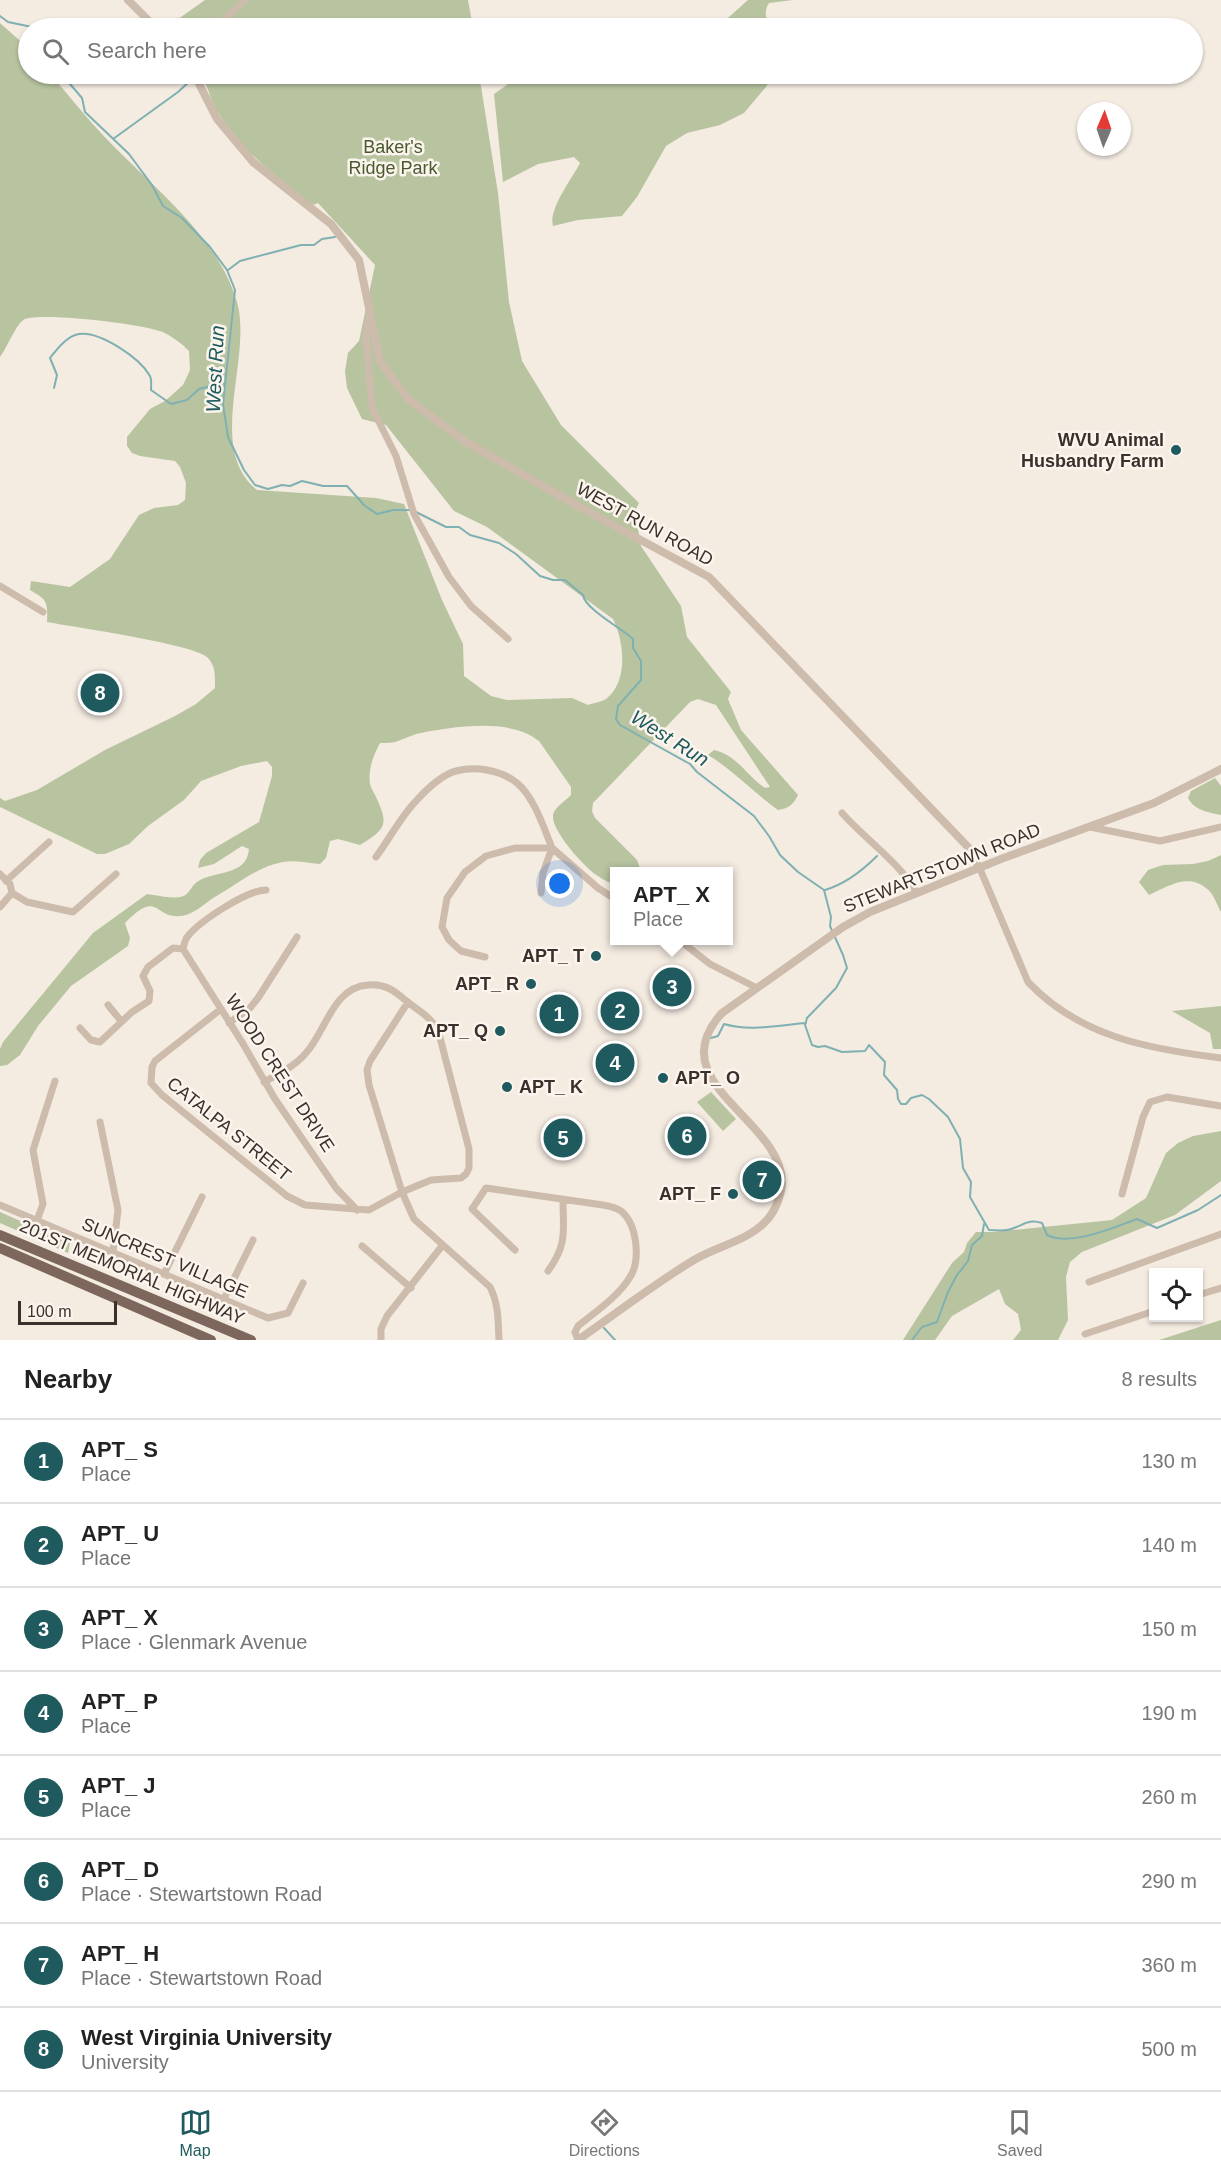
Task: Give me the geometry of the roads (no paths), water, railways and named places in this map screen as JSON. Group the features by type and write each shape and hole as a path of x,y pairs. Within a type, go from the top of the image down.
{"main road":[{"name":"201ST MEMORIAL HIGHWAY","path":"0,1235 251,1340"},
{"name":"201ST MEMORIAL HIGHWAY","path":"0,1248 211,1340"}],"street":[{"path":"128,0 146,18"},
{"path":"226,18 245,0"},
{"name":"WEST RUN ROAD","path":"199,84 217,118 254,162 331,224 359,260 380,361 408,399 466,442 709,577 969,848 1028,982 1038,993 1079,1023 1118,1038 1162,1050 1221,1058"},
{"path":"369,312 366,334 372,408 396,456 414,514 449,576 471,606 508,639"},
{"path":"0,586 43,612"},
{"path":"376,857 414,802 435,783 455,771 480,769 499,773 518,784 536,810 552,848 610,896"},
{"name":"STEWARTSTOWN ROAD","path":"578,1340 694,1260 750,1233 766,1221 773,1212 781,1192 779,1165 770,1147 713,1080 705,1059 707,1037 716,1019 728,1008 843,927 881,907 1154,803 1221,769"},
{"path":"842,813 889,859 917,893"},
{"path":"1090,827 1160,841 1221,826"},
{"path":"6,880 49,842"},
{"path":"485,957 460,951 449,940 442,927 447,898 465,872 486,856 515,848 552,848"},
{"path":"541,893 543,873 552,848"},
{"path":"0,874 10,884 12,893 27,902 73,912 116,874"},
{"path":"80,1028 91,1040 100,1042 149,1000 150,991 143,981 144,971 173,948 183,949 187,937 240,897 266,890"},
{"path":"0,907 12,893"},
{"path":"229,1023 250,1008 258,998 297,937"},
{"path":"685,945 710,964 742,978 757,988"},
{"name":"WOOD CREST DRIVE","path":"183,949 264,1082 336,1188 357,1210"},
{"path":"264,1082 297,1062 307,1052 337,1004 351,989 374,984 386,987 428,1016 438,1030 470,1159 466,1174 461,1178 431,1180 402,1192 369,1210 357,1210"},
{"path":"408,1002 370,1061 367,1070 369,1085 402,1192 414,1219 490,1287 499,1313 499,1340"},
{"path":"108,1005 121,1022"},
{"name":"CATALPA STREET","path":"221,1009 155,1061 150,1076 155,1089 287,1196 305,1205 357,1210"},
{"path":"37,1220 43,1204 33,1150 55,1081"},
{"path":"1122,1194 1143,1117 1150,1102 1167,1097 1221,1106"},
{"path":"100,1122 118,1210 113,1251"},
{"path":"515,1250 472,1209 486,1188 603,1205 618,1209 632,1226 635,1268 632,1276 576,1329 578,1340"},
{"path":"164,1274 202,1197"},
{"path":"548,1271 561,1250 563,1199"},
{"name":"SUNCREST VILLAGE","path":"0,1205 268,1318 288,1313 303,1283"},
{"path":"1089,1282 1221,1234"},
{"path":"224,1299 253,1240"},
{"path":"362,1246 411,1288"},
{"path":"381,1340 383,1323 442,1246"},
{"path":"1203,1293 1221,1288"},
{"path":"1085,1334 1149,1313"}],"waterway":[{"name":"West Run","path":"0,16 8,22 18,24"},
{"name":"West Run","path":"70,84 82,98 85,112 129,154 152,185 163,206 182,218 210,247 227,270 235,290 223,404 228,437 244,470 255,485 268,489 282,485 290,486 302,481 323,486 347,486 365,506 377,514 393,510 411,510"},
{"path":"113,139 187,84"},
{"path":"228,270 240,261 301,245 314,245 322,239 335,237"},
{"path":"54,388 57,375 50,358 66,340 79,334 98,337 129,354 150,376 151,390 171,404 187,400 199,389 224,383"},
{"name":"West Run","path":"416,512 446,527 459,527 470,535 499,543 516,554 540,576 553,580 565,580 583,595 590,606 633,639 633,648 641,661 641,680 618,706 616,719 620,725 690,764 754,816 780,855 798,872 824,890 831,917 830,926 847,968 836,988 807,1018 805,1025 812,1045 825,1046 842,1052 865,1051 869,1045 885,1062 884,1075 897,1090 901,1104 906,1104 911,1098 922,1095 948,1117 960,1139 963,1168 971,1182 970,1197 989,1230 1008,1230 1027,1222 1038,1222 1042,1223 1047,1235 1068,1239 1092,1235 1137,1219 1157,1228 1198,1210 1221,1195"},
{"name":"West Run","path":"825,890 853,876 877,856"},
{"path":"711,1038 718,1036 724,1024 754,1028 806,1023"},
{"path":"912,1340 922,1327 937,1322 948,1292 968,1261 972,1245 982,1236 984,1224"},
{"path":"604,1328 615,1340"}],"place":[{"name":"WVU Animal Husbandry Farm","path":"1176,450"},
{"name":"West Virginia University","path":"100,693"},
{"name":"APT_ T","path":"596,956"},
{"name":"APT_ R","path":"531,984"},
{"name":"APT_ X","path":"672,987"},
{"name":"APT_ U","path":"620,1011"},
{"name":"APT_ S","path":"559,1014"},
{"name":"APT_ Q","path":"500,1031"},
{"name":"APT_ P","path":"615,1063"},
{"name":"APT_ O","path":"663,1078"},
{"name":"APT_ K","path":"507,1087"},
{"name":"APT_ D","path":"687,1136"},
{"name":"APT_ J","path":"563,1138"},
{"name":"APT_ H","path":"762,1180"},
{"name":"APT_ F","path":"733,1194"}],"park label":[{"name":"Baker's Ridge Park","path":"393,157"}]}
